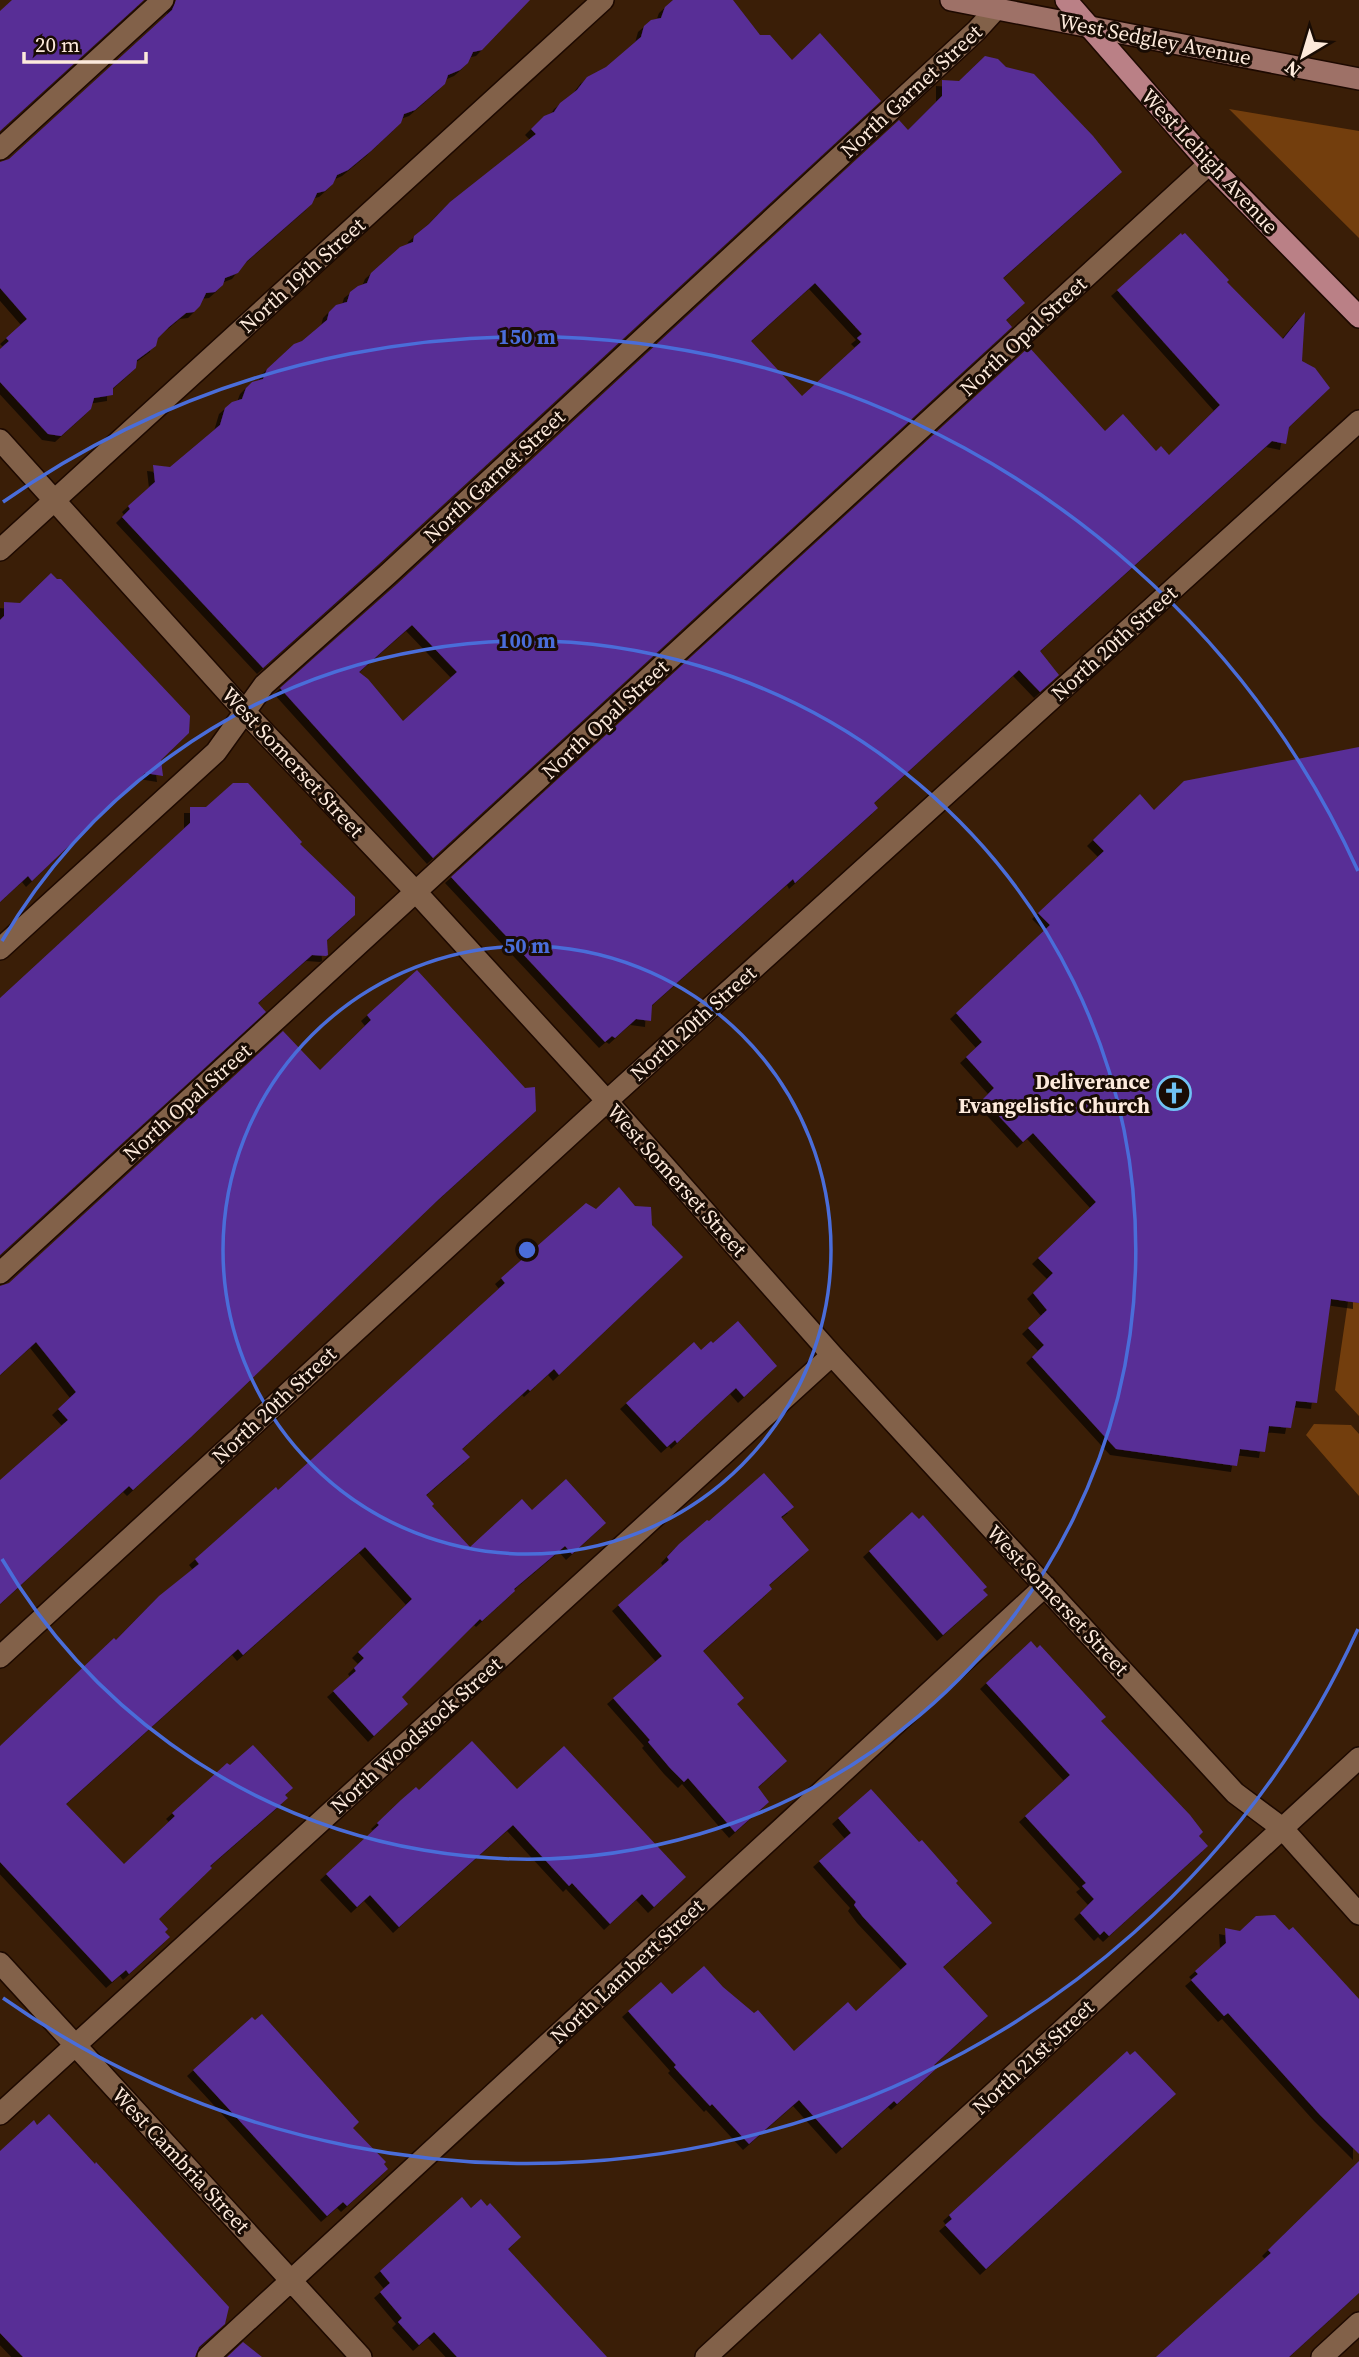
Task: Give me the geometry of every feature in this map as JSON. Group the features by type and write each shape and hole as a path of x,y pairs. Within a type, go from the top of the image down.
{"main road":[{"name":"West Lehigh Avenue","path":"1066,0 1209,164 1359,317"}],"street":[{"path":"0,149 163,0"},
{"name":"North 19th Street","path":"0,550 603,0"},
{"name":"West Sedgley Avenue","path":"951,0 1359,79"},
{"name":"North Garnet Street","path":"0,949 216,752 264,685 956,50 997,8"},
{"name":"North Opal Street","path":"0,1273 1209,164"},
{"name":"North 20th Street","path":"0,1657 607,1101 1359,421"},
{"name":"West Somerset Street","path":"0,440 246,713 416,892 607,1101 832,1355 1235,1793 1282,1828 1359,1914"},
{"name":"North Woodstock Street","path":"0,2114 832,1355"},
{"name":"North Lambert Street","path":"208,2357 1045,1586"},
{"name":"North 21st Street","path":"706,2357 1359,1758"},
{"name":"West Cambria Street","path":"0,1963 361,2357"},
{"path":"1322,2357 1359,2323"}],"shaded area":[{"path":"1229,109 1359,131 1359,238"},
{"path":"1348,1301 1359,1303 1359,1416 1335,1390"},
{"path":"1314,1424 1351,1425 1359,1434 1359,1496 1306,1435"}],"building":[{"path":"12,0 144,0 0,131 0,11"},
{"path":"176,0 530,0 482,50 473,52 468,63 448,75 445,84 415,110 404,114 401,123 371,151 348,170 337,175 333,184 325,191 317,193 312,204 247,261 238,273 225,278 223,285 215,292 206,293 194,312 186,313 169,327 158,338 156,346 137,360 136,368 113,388 113,395 94,398 91,409 61,436 48,434 0,382 0,349 9,341 6,338 27,319 0,288 0,162 9,159 172,10"},
{"path":"673,0 733,0 760,35 770,35 792,60 820,33 881,101 263,668 122,517 130,509 128,506 155,482 153,465 170,467 220,425 225,408 242,399 246,388 252,382 263,379 267,369 294,344 302,341 327,320 329,312 336,305 347,302 350,292 367,283 371,273 400,247 413,242 414,236 450,202 536,134 531,129 544,116 554,112 587,77 606,67 641,37 644,26 651,20 661,18 665,7"},
{"path":"985,56 998,59 1006,67 1034,74 1093,136 1122,172 1003,278 1025,303 1006,320 1012,327 433,858 280,688 397,584 899,120 908,130 942,96 942,80 959,81","holes":["815,283 862,334 857,338 861,342 802,396 751,341","412,625 457,672 403,721 359,672"]},
{"path":"1181,233 1185,233 1229,280 1227,282 1283,339 1305,312 1302,361 1315,368 1330,388 1289,427 1286,444 1272,441 1040,651 1059,675 1040,692 1019,670 874,803 878,808 795,883 793,879 652,1005 651,1021 636,1019 615,1038 612,1036 605,1042 451,877 1029,347 1105,431 1123,414 1156,451 1161,446 1169,455 1220,405 1117,290"},
{"path":"51,573 61,579 190,716 189,733 161,760 163,776 145,773 32,881 28,876 0,902 0,620 4,616 4,602 20,603"},
{"name":"Deliverance Evangelistic Church","path":"1359,747 1359,1303 1331,1299 1317,1403 1296,1401 1291,1428 1269,1426 1265,1452 1240,1449 1237,1466 1116,1449 1032,1357 1044,1345 1028,1328 1047,1310 1033,1293 1053,1273 1038,1258 1096,1202 1033,1133 1023,1142 983,1099 994,1088 966,1057 982,1042 956,1013 1050,925 1038,913 1104,851 1093,840 1140,794 1154,810 1184,781"},
{"path":"233,783 248,783 302,842 300,844 355,897 355,915 327,940 328,955 312,955 258,1003 266,1012 0,1255 0,998 190,823 190,807 206,807"},
{"path":"417,970 525,1088 535,1087 536,1111 439,1199 191,1437 133,1490 129,1486 0,1604 0,1480 68,1420 58,1409 76,1392 36,1342 0,1375 0,1286 9,1283 283,1031 320,1070 371,1020 367,1015"},
{"path":"619,1187 635,1206 651,1207 652,1225 683,1257 559,1375 554,1369 462,1449 470,1457 426,1495 434,1504 432,1506 470,1547 522,1499 532,1510 566,1479 606,1523 572,1554 565,1546 514,1589 515,1591 482,1621 480,1619 402,1697 408,1704 374,1736 333,1691 356,1671 354,1668 364,1658 358,1652 412,1599 365,1547 243,1655 238,1649 66,1804 124,1864 175,1816 172,1813 227,1763 230,1765 253,1745 293,1788 285,1795 288,1798 210,1866 212,1868 159,1919 168,1929 165,1932 170,1937 129,1974 126,1970 112,1982 0,1862 0,1746 114,1638 116,1640 159,1596 199,1564 195,1559 276,1487 278,1490 505,1283 501,1278 586,1203 596,1209"},
{"path":"738,1321 777,1366 744,1397 736,1388 677,1443 675,1440 667,1447 626,1403 694,1342 701,1350"},
{"path":"764,1473 794,1507 781,1517 809,1550 769,1585 772,1589 703,1651 744,1698 737,1704 787,1761 758,1787 769,1802 735,1832 688,1778 684,1782 670,1768 648,1742 650,1740 613,1698 662,1656 618,1605 669,1560 667,1557 679,1544"},
{"path":"912,1512 919,1519 923,1515 987,1587 983,1590 988,1595 943,1635 869,1551"},
{"path":"1031,1641 1037,1648 1040,1645 1106,1717 1101,1721 1190,1815 1203,1832 1199,1836 1208,1846 1109,1936 1104,1931 1100,1935 1080,1913 1094,1899 1082,1886 1086,1883 1025,1816 1070,1775 986,1683"},
{"path":"472,1741 517,1789 564,1746 686,1877 654,1907 642,1894 610,1924 572,1883 569,1886 513,1825 399,1927 370,1895 357,1907 326,1874 379,1825 377,1823 401,1800 416,1787 419,1790"},
{"path":"871,1789 919,1842 922,1840 992,1923 943,1967 988,2016 934,2065 937,2068 897,2104 894,2101 842,2148 799,2100 749,2144 674,2067 676,2065 628,2011 661,1982 672,1994 704,1966 723,1987 754,2013 758,2010 794,2051 848,2002 856,2011 907,1964 863,1917 854,1905 856,1902 819,1861 851,1833 838,1818"},
{"path":"1275,1915 1289,1930 1293,1927 1359,1999 1359,2154 1228,2013 1224,2016 1191,1980 1198,1974 1195,1971 1226,1943 1225,1928 1240,1931 1256,1916"},
{"path":"262,2014 359,2122 353,2128 386,2162 384,2164 388,2169 347,2206 343,2202 327,2216 193,2070 252,2017 255,2020"},
{"path":"1127,2051 1130,2055 1135,2051 1176,2094 986,2269 945,2225 952,2219 949,2215"},
{"path":"49,2114 229,2307 225,2324 199,2347 195,2357 23,2357 0,2333 0,2151 34,2120 37,2125"},
{"path":"1359,2161 1359,2293 1289,2357 1156,2357 1271,2253 1268,2250"},
{"path":"462,2197 471,2208 481,2199 487,2206 490,2203 521,2237 508,2249 607,2357 457,2357 434,2332 419,2345 398,2322 402,2318 380,2292 390,2283 380,2271"},
{"path":"243,2342 262,2357 227,2357"}],"place":[{"name":"Deliverance Evangelistic Church","path":"1174,1093"}]}
